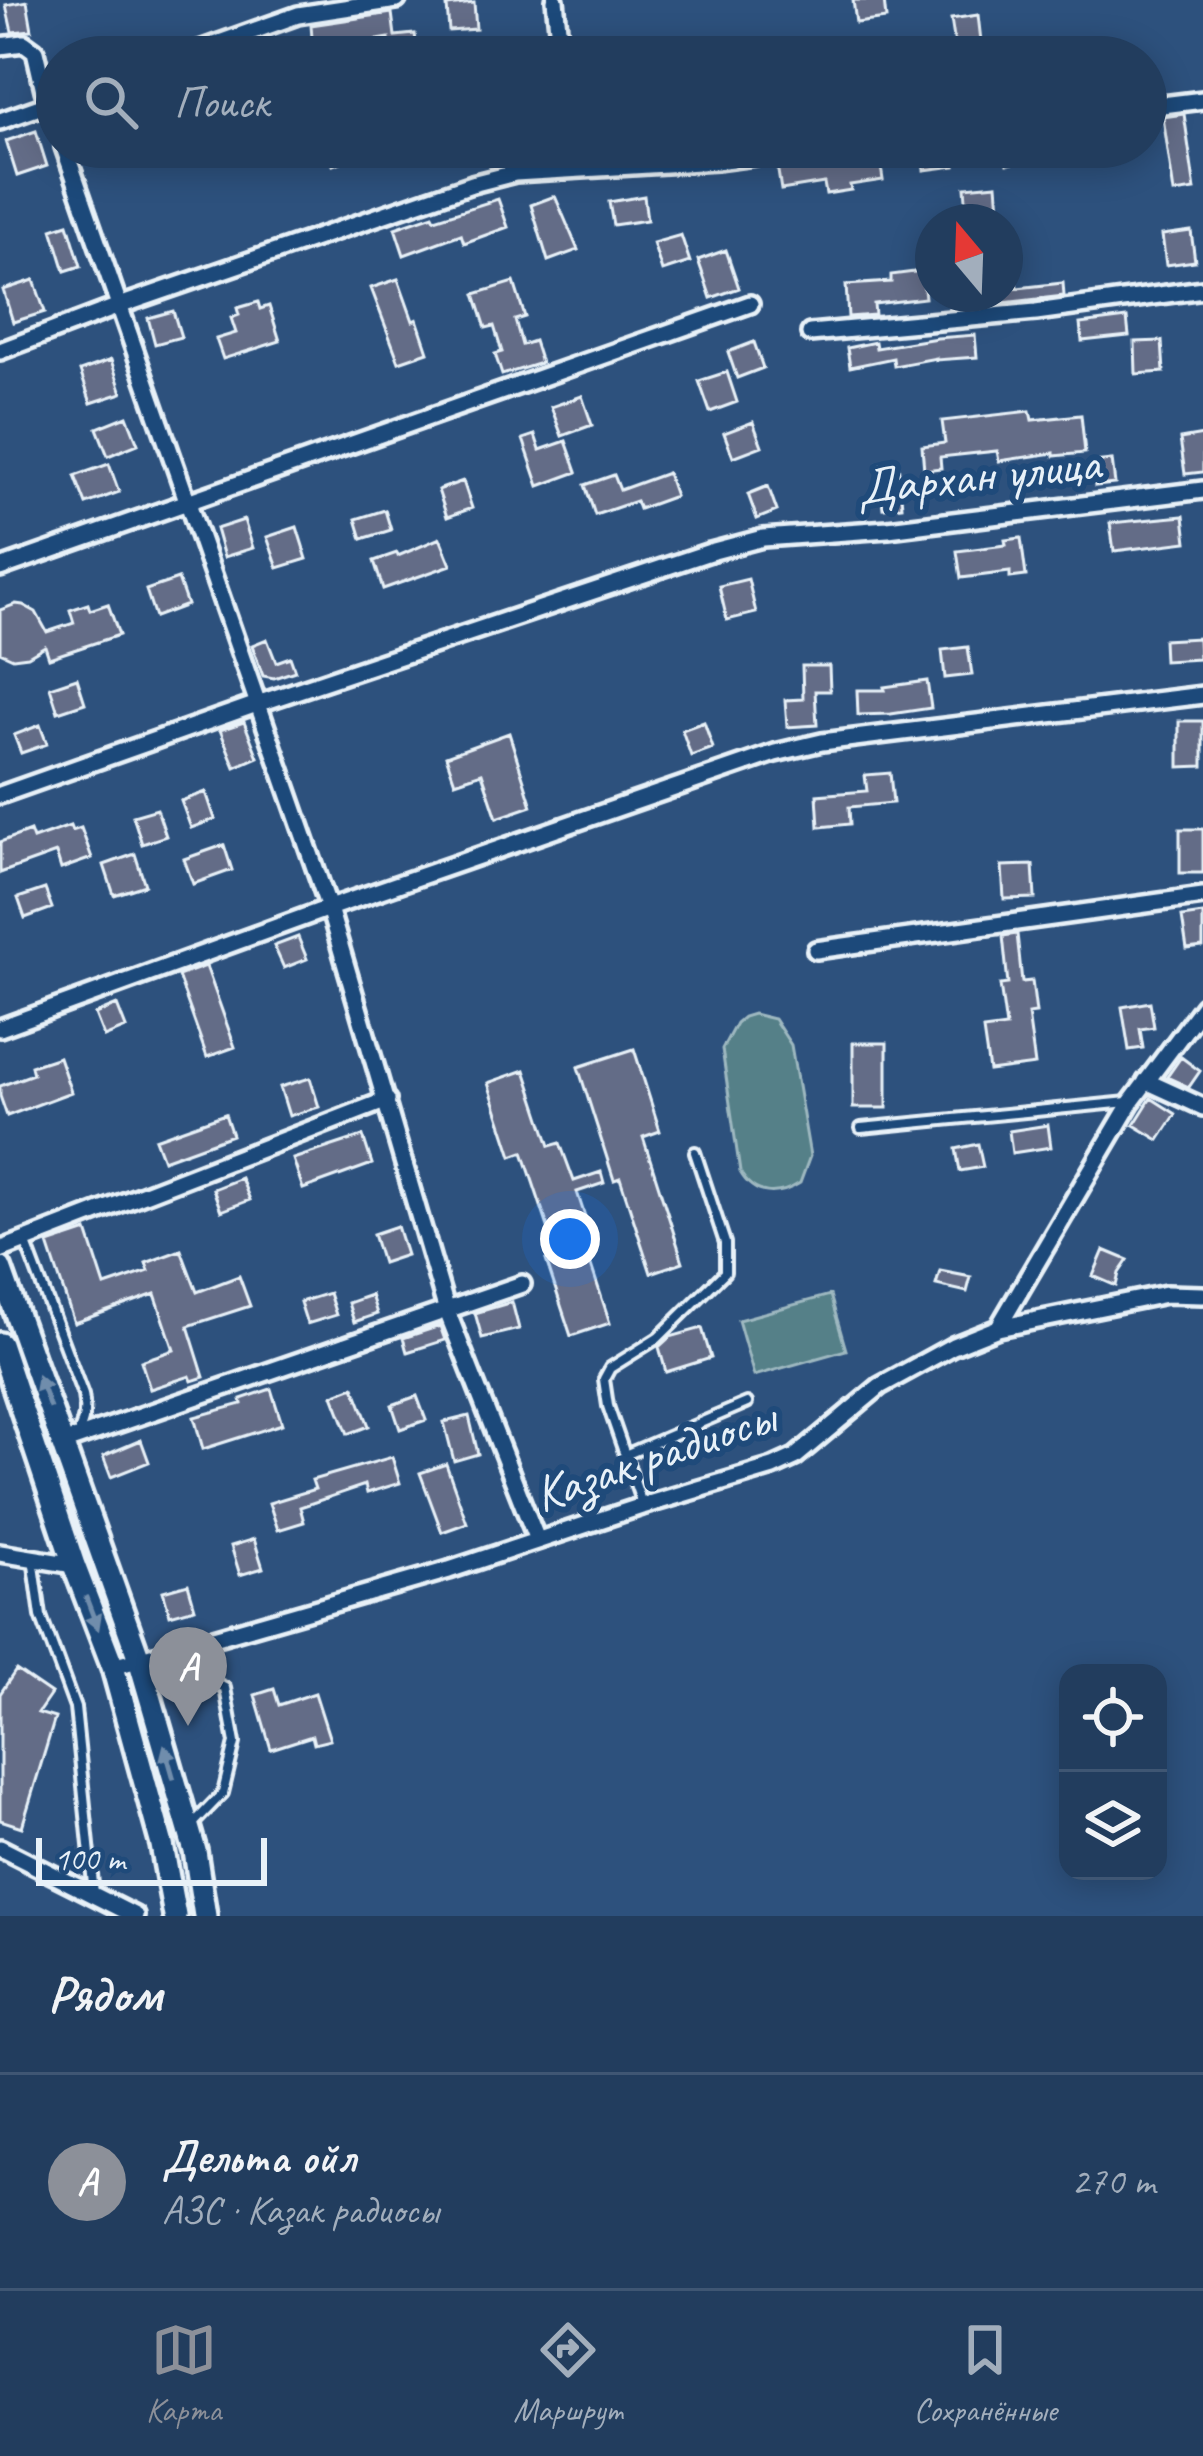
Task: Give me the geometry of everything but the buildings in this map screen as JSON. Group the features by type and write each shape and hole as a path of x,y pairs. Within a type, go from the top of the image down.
{"main road":[{"path":"0,1268 148,1657 195,1851 205,1916"},
{"path":"0,1344 112,1667 162,1845 175,1916"}],"street":[{"path":"239,36 298,15 397,0"},
{"path":"555,0 559,36"},
{"path":"0,46 23,43 36,53"},
{"path":"1167,104 1203,100"},
{"path":"0,122 36,109"},
{"path":"71,168 328,908 447,1311 537,1540"},
{"path":"0,351 472,184 515,173 572,168"},
{"path":"810,333 1203,289"},
{"path":"0,568 750,304"},
{"name":"Дархан улица","path":"0,795 257,704 763,538 888,529 1203,490"},
{"path":"0,1028 775,753 822,742 1203,695"},
{"path":"816,950 1203,896"},
{"path":"998,1328 1131,1102 1203,1006"},
{"path":"1146,1081 1203,1107"},
{"path":"0,1250 387,1100"},
{"path":"69,1441 522,1284"},
{"name":"Казак радиосы","path":"112,1667 432,1575 773,1468 795,1457 880,1386 953,1346 998,1328 1166,1294 1203,1295"},
{"path":"0,1553 74,1565"},
{"path":"0,1848 135,1916"}],"lane":[{"path":"861,1128 1131,1102"},
{"path":"642,1506 608,1406 604,1379 610,1368 658,1338 725,1272 725,1244 695,1152"},
{"path":"25,1240 82,1396 84,1421 69,1441"},
{"path":"625,1455 747,1403"},
{"path":"32,1558 41,1616 75,1708 94,1895"},
{"path":"148,1657 226,1688 235,1742 223,1793 188,1829"}],"green space":[{"path":"753,1014 774,1019 791,1045 810,1156 800,1183 783,1191 759,1190 740,1172 722,1049 736,1023"},
{"path":"830,1295 846,1350 754,1376 738,1320"}],"place":[{"name":"Дельта ойл","path":"188,1726"}]}
